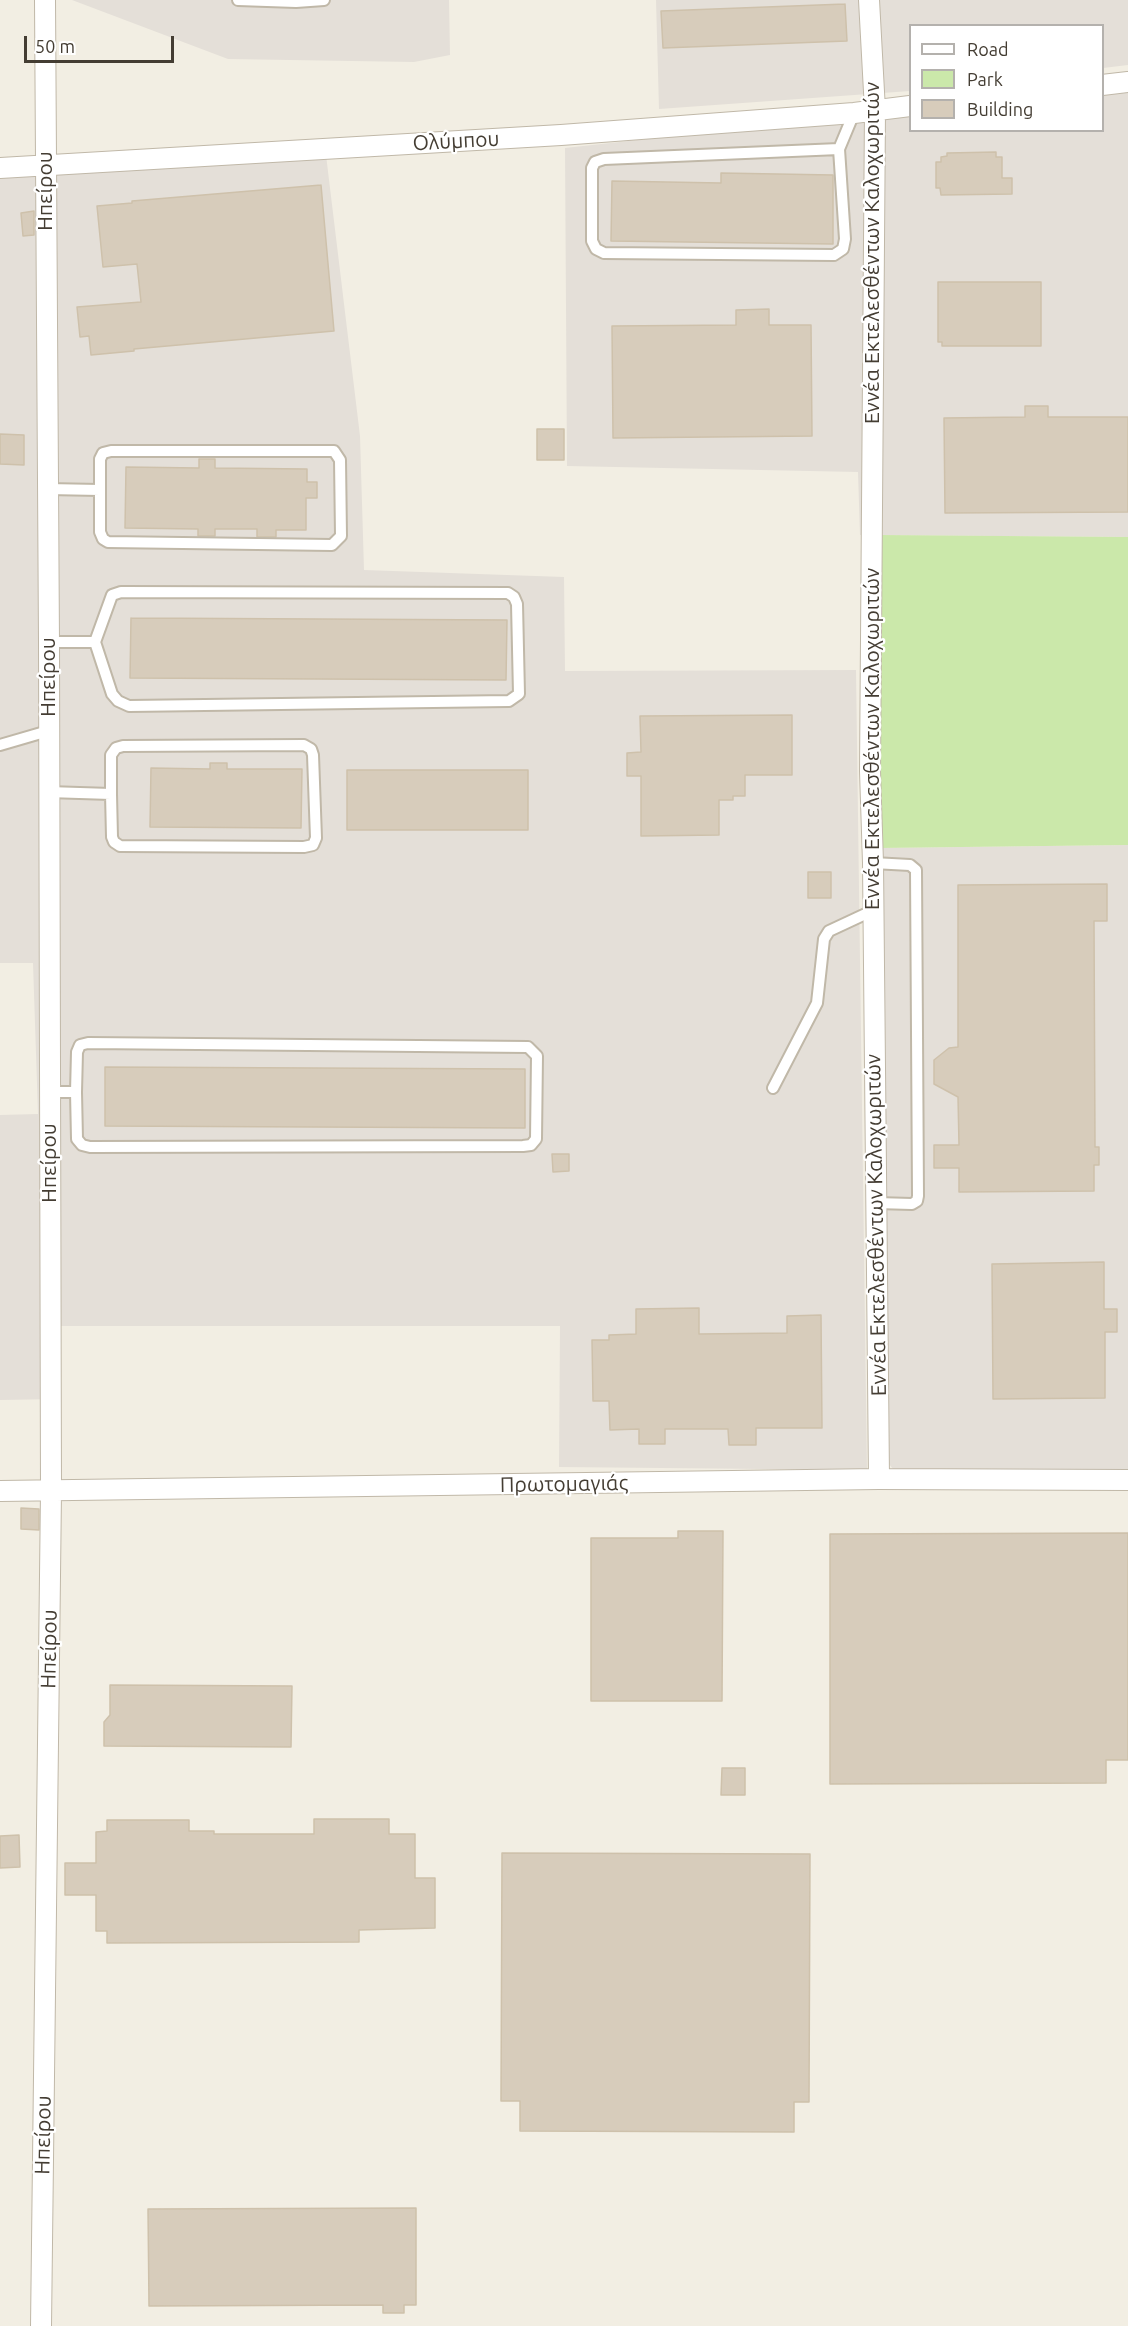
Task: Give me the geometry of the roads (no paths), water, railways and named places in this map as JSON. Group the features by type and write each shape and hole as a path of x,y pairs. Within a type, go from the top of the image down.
{"street":[{"name":"Ηπείρου","path":"41,2326 51,1492 45,0"},
{"name":"Εννέα Εκτελεσθέντων Καλοχωριτών","path":"869,0 875,110 870,771 873,863 879,1479"},
{"path":"1104,85 1128,82"},
{"name":"Ολύμπου","path":"0,168 561,135 854,113 909,106"},
{"name":"Πρωτομαγιάς","path":"0,1491 879,1479 1128,1480"}],"lane":[{"path":"238,0 296,2 324,0"},
{"path":"839,149 604,159 595,162 592,168 592,241 596,249 604,253 834,255 843,249 845,239 839,149 854,113"},
{"path":"111,451 334,451 340,460 341,536 332,545 108,542 103,539 100,532 100,490 100,459 103,453 111,451"},
{"path":"47,489 100,490"},
{"path":"121,592 508,593 514,597 517,604 519,694 509,701 129,706 118,701 112,694 95,642 112,596 121,592"},
{"path":"49,642 95,642"},
{"path":"0,745 48,731"},
{"path":"304,745 311,749 314,755 316,838 314,845 304,847 120,846 114,842 112,837 111,794 111,755 116,748 123,746 304,745"},
{"path":"48,792 111,794"},
{"path":"873,863 910,865 916,870 918,1196 917,1201 912,1204 876,1203"},
{"path":"773,1088 817,1003 824,939 829,931 873,910"},
{"path":"88,1043 528,1047 537,1056 536,1139 531,1145 523,1146 90,1147 82,1145 77,1139 76,1092 76,1052 80,1045 88,1043"},
{"path":"49,1092 76,1092"}]}
